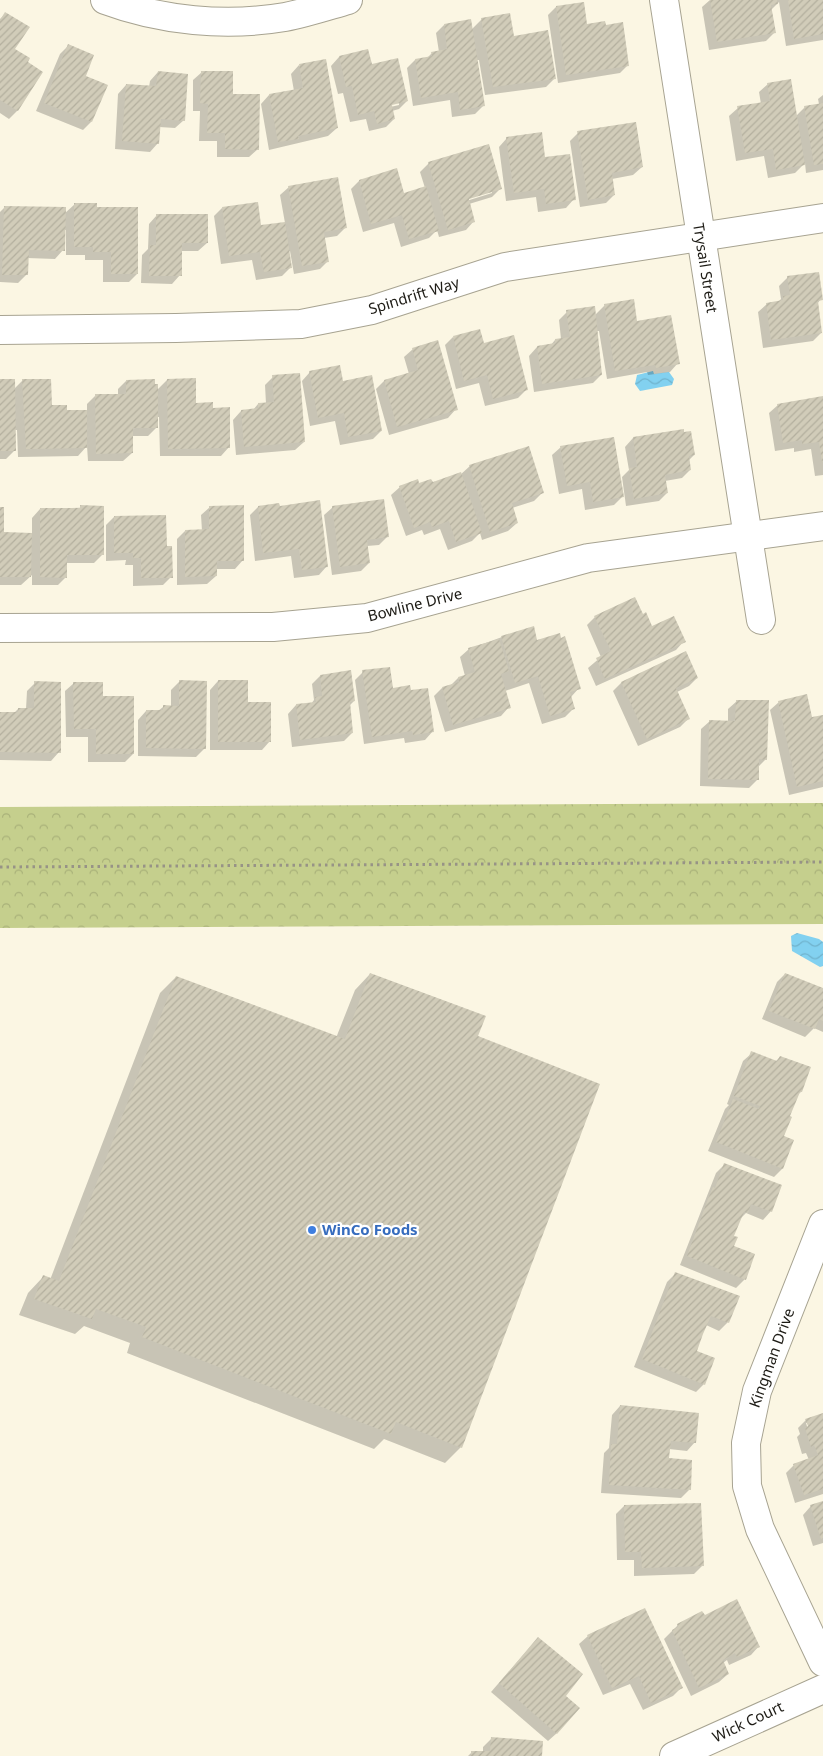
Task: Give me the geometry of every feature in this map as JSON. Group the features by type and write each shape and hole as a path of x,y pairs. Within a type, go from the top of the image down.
{"street":[{"path":"105,0 130,10 195,21 235,21 286,17 348,0"},
{"name":"Trysail Street","path":"664,0 761,620"},
{"name":"Spindrift Way","path":"0,330 301,324 372,310 505,267 823,218"},
{"name":"Bowline Drive","path":"0,628 273,627 368,618 588,558 823,526"},
{"name":"Kingman Drive","path":"823,1224 757,1391 746,1443 748,1486 760,1528 823,1662"},
{"name":"Wick Court","path":"674,1756 823,1690"}],"path":[{"path":"0,867 823,862"}],"green space":[{"path":"823,803 823,924 0,928 0,807"}],"water":[{"path":"653,371 654,374 669,372 674,379 672,385 640,391 635,384 637,375"},
{"path":"797,933 819,939 823,942 823,966 820,967 792,951 791,936"}],"building":[{"path":"710,0 777,0 778,4 771,5 776,33 717,42"},
{"path":"788,0 823,0 823,34 794,39"},
{"path":"584,2 587,24 605,21 606,25 623,22 629,66 566,75 556,6"},
{"path":"5,12 30,27 15,49 30,58 28,62 43,72 18,111 0,100 0,20"},
{"path":"510,13 514,36 548,30 556,79 493,87 481,18"},
{"path":"471,19 485,106 460,110 458,92 421,98 415,59 432,56 431,52 447,49 444,24"},
{"path":"68,44 94,55 86,76 108,85 92,122 44,103"},
{"path":"368,49 372,64 398,58 408,101 392,105 395,119 377,124 374,111 358,115 352,86 346,87 339,56"},
{"path":"326,59 338,128 298,136 299,139 278,142 269,94 303,88 299,64"},
{"path":"158,71 188,74 185,121 161,119 159,144 122,141 126,84 156,86"},
{"path":"201,71 233,71 233,94 260,94 259,150 225,149 225,133 207,133 208,104 200,103"},
{"path":"791,79 805,165 776,170 773,149 745,153 737,106 770,101 767,83"},
{"path":"823,103 823,164 814,165 804,106"},
{"path":"636,122 643,167 612,173 615,195 588,200 577,131"},
{"path":"542,132 545,157 570,154 576,200 546,204 544,189 514,193 506,137"},
{"path":"489,144 502,189 469,199 475,222 448,230 428,162"},
{"path":"397,168 404,193 426,186 439,231 409,239 402,215 371,224 359,180"},
{"path":"338,177 347,228 324,232 329,262 302,266 288,186"},
{"path":"258,202 261,225 285,222 292,268 264,272 260,252 229,256 222,207"},
{"path":"74,203 97,203 97,207 138,207 138,274 111,274 111,252 93,252 93,247 74,247"},
{"path":"4,206 66,207 65,251 29,250 28,275 2,275"},
{"path":"156,214 208,214 208,243 182,243 182,276 149,276 150,245 156,245"},
{"path":"819,272 823,300 818,301 822,333 771,340 766,303 783,300 783,296 790,295 787,276"},
{"path":"634,299 637,321 671,315 680,364 656,368 655,365 615,371 604,304"},
{"path":"595,306 602,375 542,384 537,346 555,343 555,339 570,337 566,310"},
{"path":"480,329 484,343 514,335 528,390 493,399 487,375 464,381 453,336"},
{"path":"438,340 458,410 397,427 384,380 418,370 412,348"},
{"path":"340,365 343,381 372,375 382,431 348,437 344,413 318,418 309,371"},
{"path":"300,373 305,442 244,447 241,410 258,408 258,403 274,402 272,375"},
{"path":"196,378 196,403 213,402 213,408 230,407 230,448 168,449 167,379"},
{"path":"0,379 15,379 16,451 0,451"},
{"path":"22,379 51,379 52,405 67,405 67,410 87,410 87,448 26,449"},
{"path":"155,379 155,384 158,384 158,428 133,428 133,453 96,454 95,394 126,394 126,380"},
{"path":"823,396 822,462 819,442 802,444 802,440 783,443 777,404"},
{"path":"684,429 684,432 691,431 695,455 689,456 691,470 665,475 668,493 634,499 629,468 637,467 633,437"},
{"path":"614,437 624,497 593,502 590,482 567,486 560,446"},
{"path":"529,446 544,493 512,503 518,523 490,532 469,465"},
{"path":"461,472 482,533 456,542 449,521 432,527 430,522 414,528 399,486 418,479 419,483 431,479 433,482"},
{"path":"384,499 389,537 367,540 370,563 340,567 332,506"},
{"path":"320,500 328,567 302,570 299,549 263,553 258,506 279,503 280,506"},
{"path":"80,505 104,506 104,555 67,555 67,578 40,577 40,508 80,508"},
{"path":"244,505 244,561 217,561 217,576 185,577 185,530 209,529 209,506"},
{"path":"0,507 4,507 4,532 32,533 31,577 0,577"},
{"path":"166,515 167,546 172,546 173,578 141,578 141,558 133,558 133,553 114,553 114,516"},
{"path":"635,597 643,614 646,612 652,626 674,616 686,642 605,679 596,658 611,651 594,616"},
{"path":"534,626 537,640 560,633 561,638 565,636 581,689 570,692 575,709 550,716 538,676 515,683 501,636"},
{"path":"499,639 509,671 501,674 511,708 453,725 442,687 459,682 458,677 475,672 468,648"},
{"path":"686,651 698,678 676,688 690,719 647,739 621,682"},
{"path":"390,667 393,688 410,685 411,690 428,688 434,732 413,735 412,731 372,737 362,670"},
{"path":"351,670 355,701 350,702 353,733 300,740 296,704 316,702 315,697 322,696 320,675"},
{"path":"179,680 207,681 206,749 146,748 146,710 163,710 163,705 179,706"},
{"path":"218,680 248,680 248,702 271,702 271,742 218,742"},
{"path":"34,681 61,682 61,753 0,752 0,712 18,712 18,708 34,708"},
{"path":"73,682 103,682 103,696 134,696 134,754 96,754 96,729 74,729"},
{"path":"807,694 812,717 823,715 823,781 797,787 778,701"},
{"path":"736,700 769,700 767,760 759,759 759,780 708,779 709,720 735,721"},
{"name":"WinCo Foods","path":"370,973 486,1016 478,1036 600,1084 462,1448 396,1422 391,1434 142,1337 146,1327 96,1309 92,1319 34,1299 43,1275 59,1281 176,976 345,1039"},
{"path":"785,973 823,988 823,1021 819,1019 815,1029 769,1011"},
{"path":"751,1051 777,1061 780,1056 811,1067 802,1092 800,1092 790,1116 792,1117 784,1136 794,1140 783,1169 716,1142 733,1099 759,1109 760,1106 734,1096"},
{"path":"724,1163 782,1185 772,1212 751,1204 748,1213 744,1212 734,1236 738,1237 734,1246 755,1254 746,1280 687,1256 708,1199 713,1187 715,1188"},
{"path":"675,1272 740,1296 729,1323 711,1316 703,1334 697,1351 715,1358 705,1385 642,1359"},
{"path":"620,1405 699,1413 696,1443 671,1441 669,1458 692,1460 691,1490 609,1485 611,1444 617,1444"},
{"path":"823,1413 823,1489 804,1495 793,1464 818,1455 814,1445 811,1447 805,1428 808,1426 805,1419"},
{"path":"823,1501 823,1538 821,1539 810,1505"},
{"path":"701,1503 704,1566 642,1568 641,1552 625,1552 624,1505"},
{"path":"737,1599 760,1647 737,1657 735,1653 723,1660 729,1674 699,1688 672,1630 678,1627 677,1624 702,1611 705,1615"},
{"path":"645,1608 683,1688 651,1703 639,1676 612,1688 587,1635"},
{"path":"538,1637 583,1674 566,1696 580,1708 557,1734 499,1683"},
{"path":"491,1737 543,1741 542,1756 471,1756 471,1751 490,1751"}],"place":[{"name":"WinCo Foods","path":"312,1230"}]}
